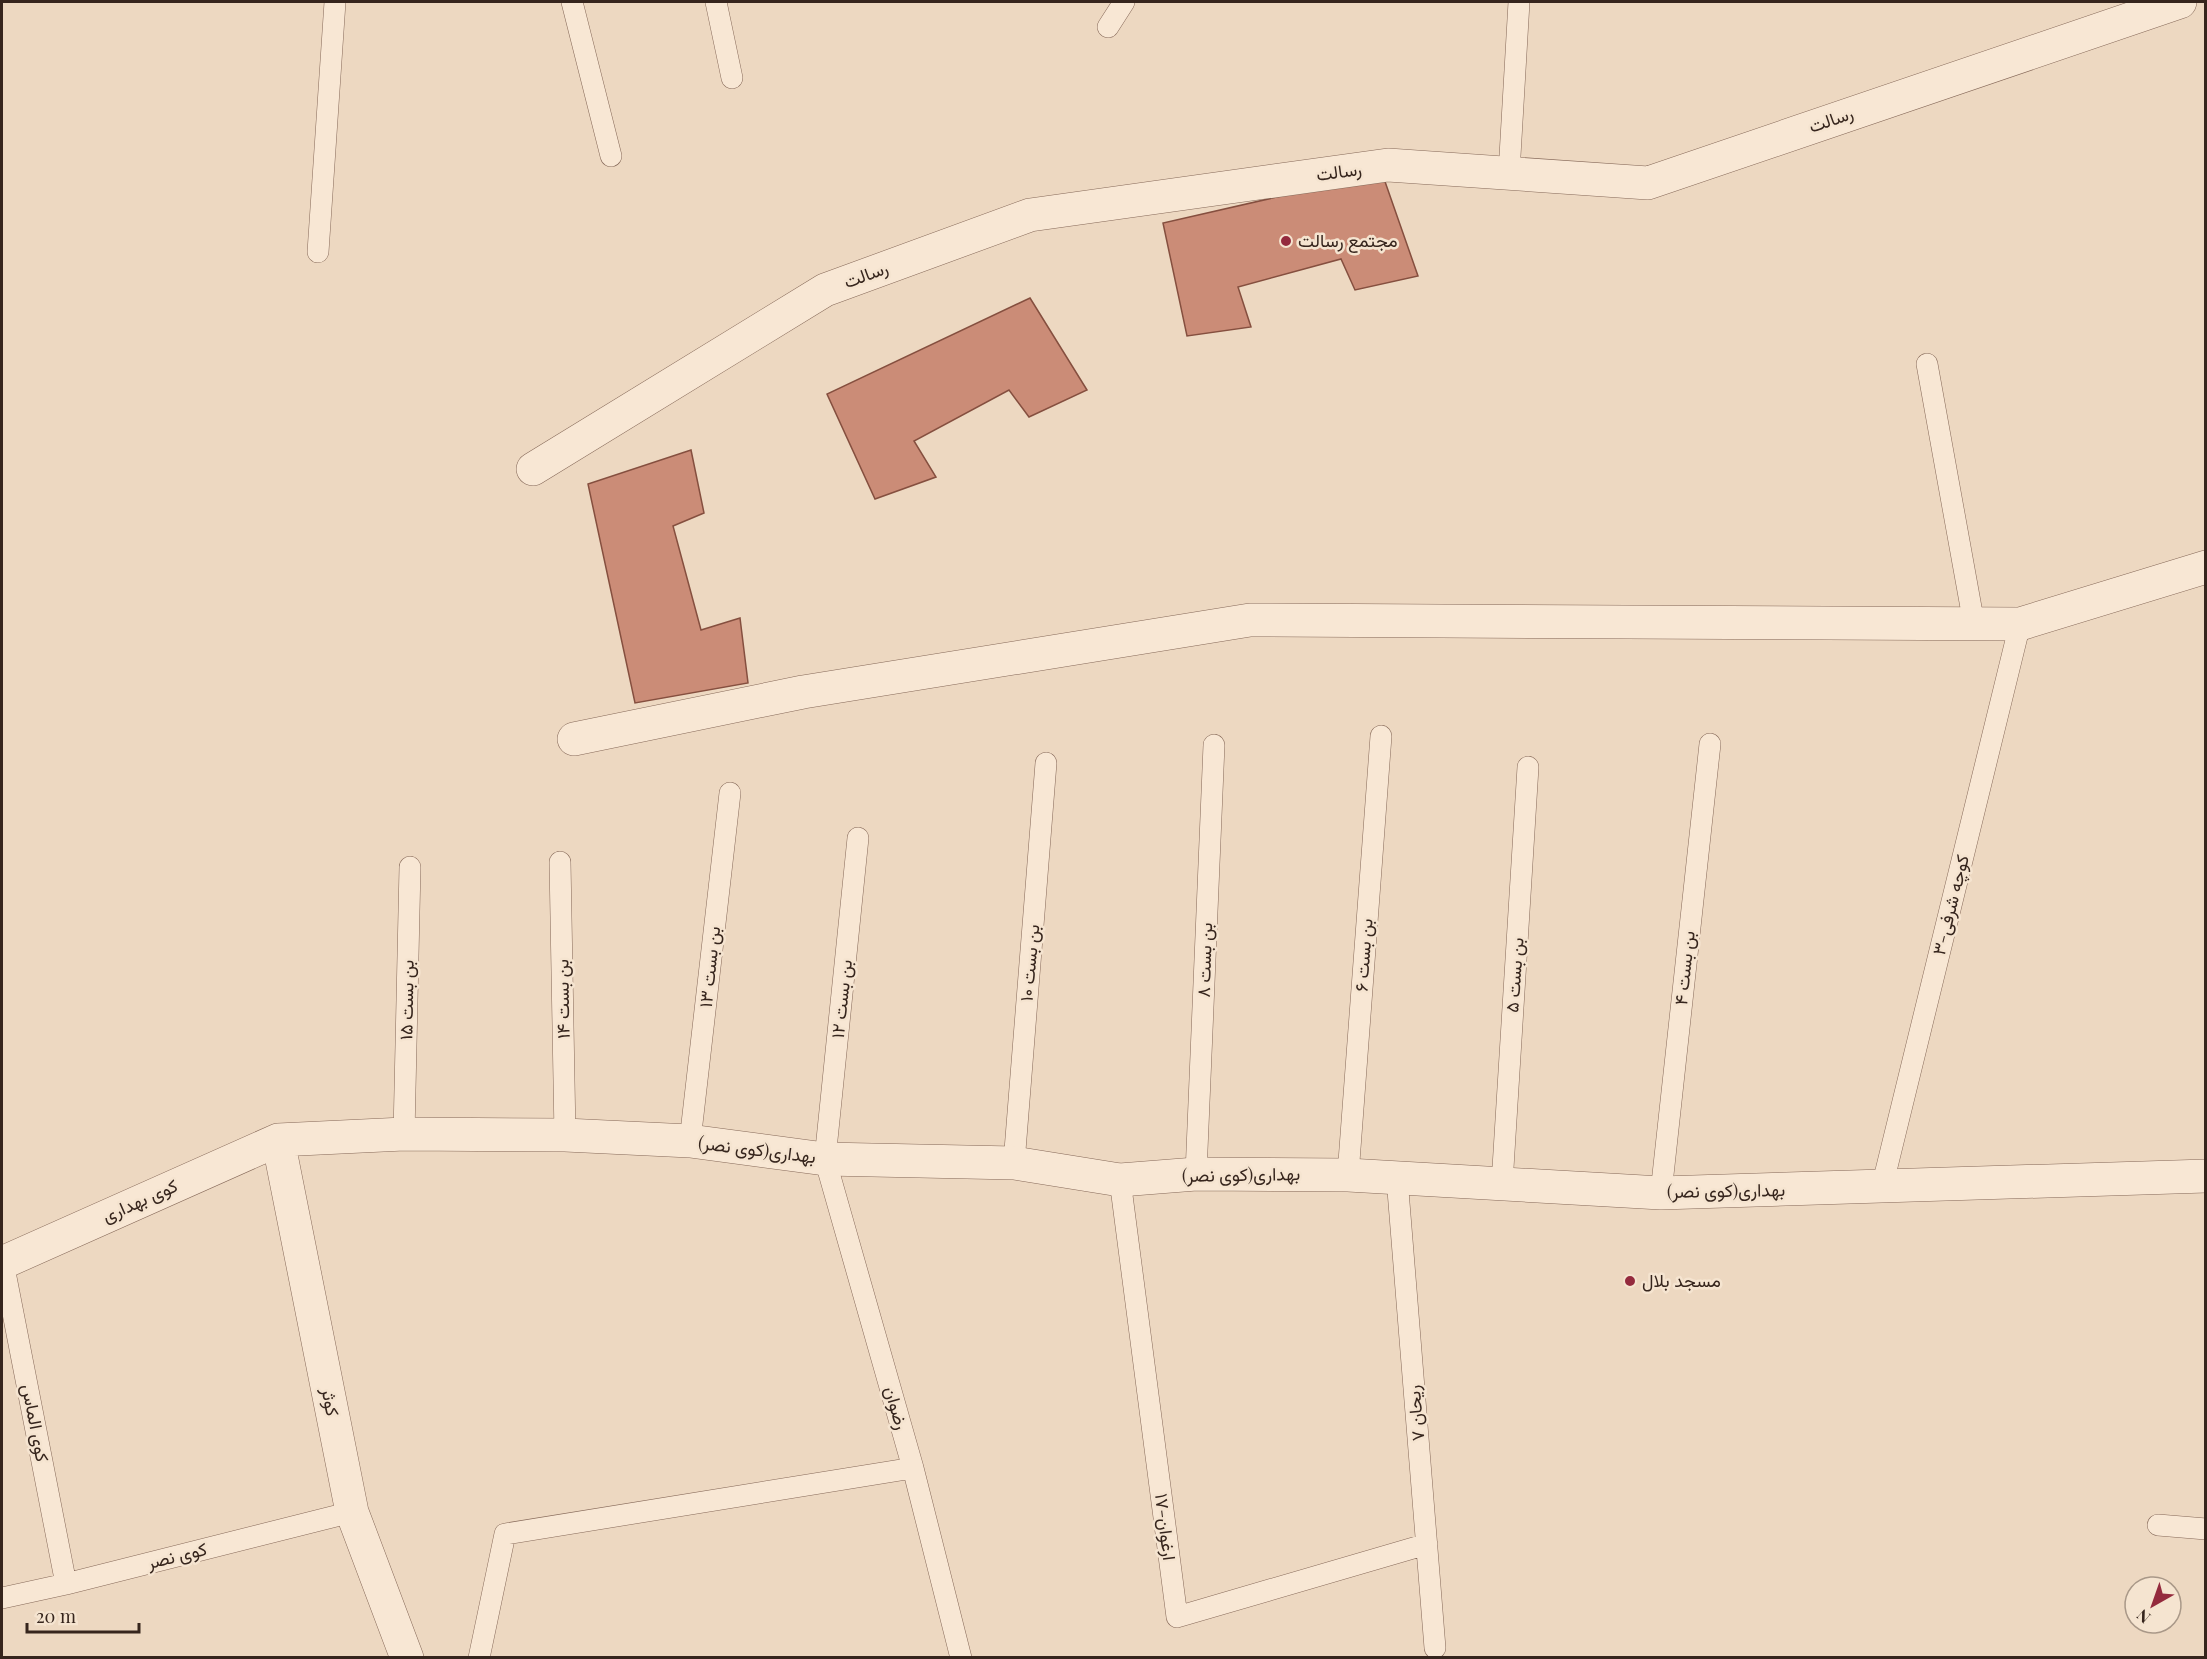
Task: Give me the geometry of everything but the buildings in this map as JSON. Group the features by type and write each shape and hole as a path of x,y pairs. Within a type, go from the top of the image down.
{"street":[{"name":"رسالت","path":"533,469 825,290 1030,215 1388,165 1648,183 2180,2"},
{"path":"574,739 803,692 1250,620 2020,624 2205,567"},
{"name":"بهداری(کوی نصر)","path":"278,1140 404,1134 565,1135 690,1142 825,1159 1014,1163 1120,1180 1196,1174 1348,1175 1661,1193 2205,1176"},
{"name":"کوی بهداری","path":"2,1262 278,1140"},
{"name":"کوثر","path":"278,1140 352,1512 407,1658"}],"lane":[{"path":"318,252 335,2"},
{"path":"573,2 611,156"},
{"path":"716,2 732,78"},
{"path":"1108,27 1124,2"},
{"path":"1509,173 1519,2"},
{"path":"1928,364 1974,624"},
{"name":"کوچه شرفی-۳","path":"1882,1187 2020,624"},
{"name":"بن بست ۶","path":"1348,1175 1382,736"},
{"name":"بن بست ۴","path":"1661,1193 1710,744"},
{"name":"بن بست ۸","path":"1196,1174 1214,745"},
{"name":"بن بست ۱۰","path":"1014,1163 1046,763"},
{"name":"بن بست ۵","path":"1502,1184 1528,767"},
{"name":"بن بست ۱۳","path":"690,1142 730,793"},
{"name":"بن بست ۱۲","path":"825,1159 858,838"},
{"name":"بن بست ۱۴","path":"560,862 565,1135"},
{"name":"بن بست ۱۵","path":"404,1134 410,867"},
{"name":"رضوان","path":"825,1159 913,1468 961,1658"},
{"name":"ریحان ۷","path":"1397,1178 1435,1648"},
{"name":"ارغوان-۱۷","path":"1120,1180 1177,1617 1427,1544"},
{"name":"کوی الماس","path":"2,1262 66,1584"},
{"path":"479,1658 505,1534 913,1468"},
{"name":"کوی نصر","path":"2,1598 352,1512"},
{"path":"2158,1525 2205,1529"}],"place":[{"name":"مجتمع رسالت","path":"1286,241"},
{"name":"مسجد بلال","path":"1630,1281"}]}
